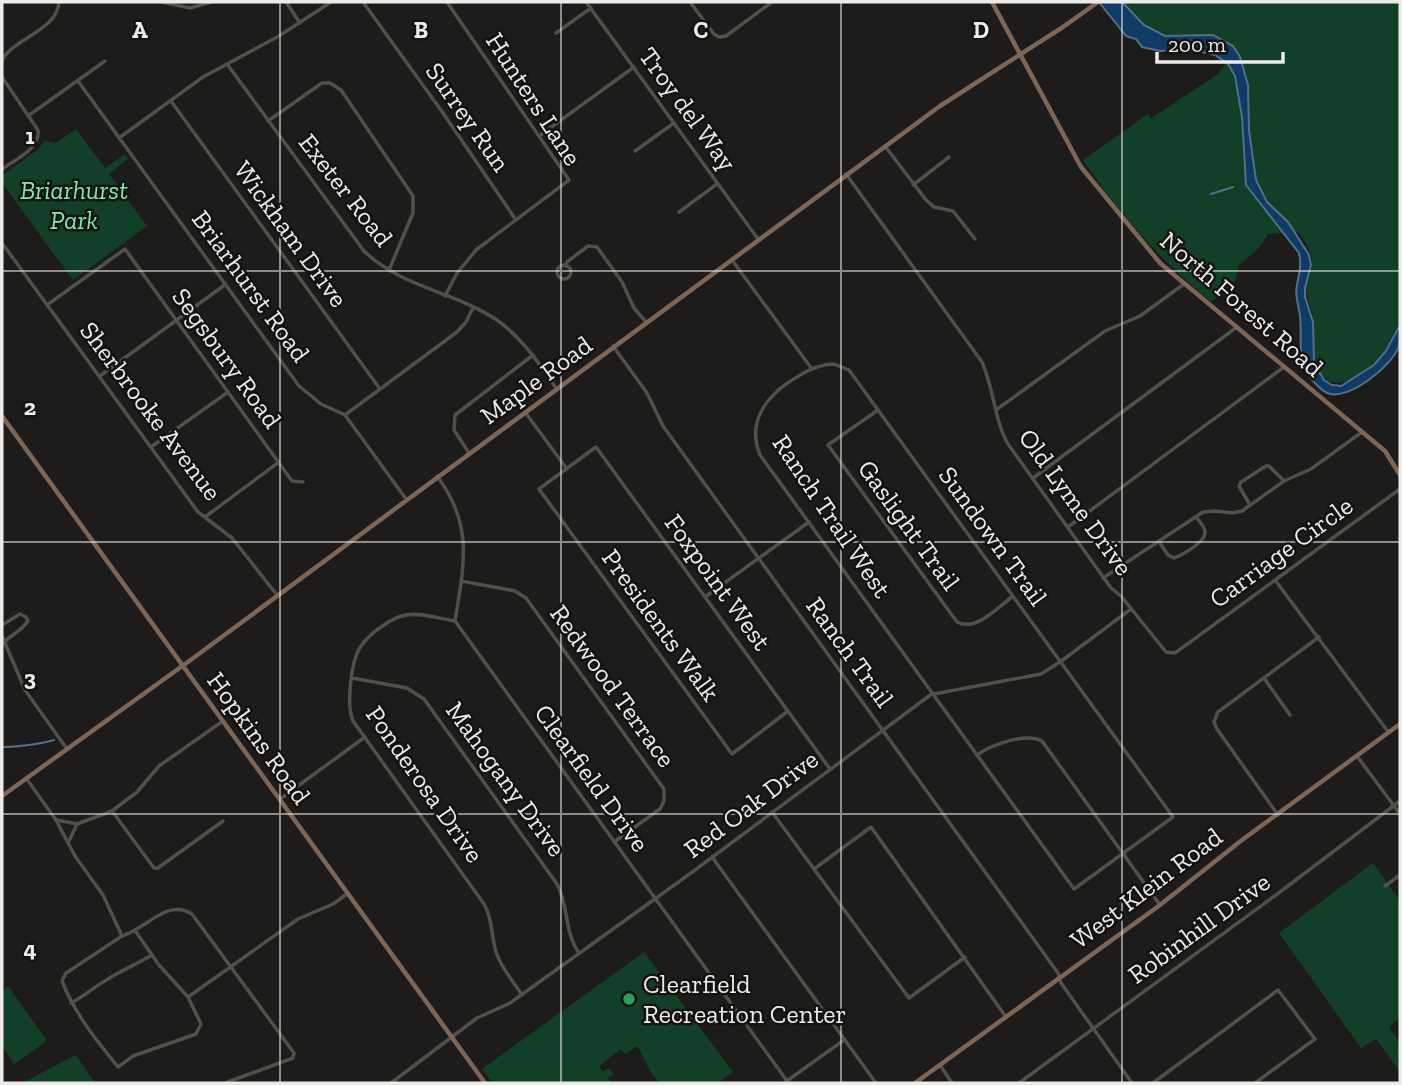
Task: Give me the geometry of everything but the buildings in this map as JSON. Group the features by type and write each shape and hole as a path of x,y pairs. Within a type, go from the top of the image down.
{"street":[{"path":"2,60 7,52 51,20 57,12 58,2"},
{"path":"162,2 190,8 211,2"},
{"path":"286,2 300,23"},
{"path":"119,138 204,77 300,23 331,2"},
{"name":"Surrey Run","path":"363,2 516,220"},
{"name":"Hunters Lane","path":"445,296 469,257 569,180 447,2"},
{"name":"Troy del Way","path":"586,2 758,239"},
{"path":"690,2 719,37 726,36 772,2"},
{"name":"North Forest Road","path":"992,2 1081,167 1160,263 1385,451 1400,475"},
{"name":"Maple Road","path":"2,796 183,666 846,174 940,106 1096,3"},
{"path":"556,33 591,8"},
{"path":"28,116 105,61"},
{"name":"Exeter Road","path":"227,64 371,258 389,271 473,308 502,324 521,340 556,388"},
{"path":"539,136 634,68"},
{"path":"2,77 38,130 38,141 2,169"},
{"name":"Briarhurst Road","path":"78,81 304,392 321,404 345,415 406,499"},
{"path":"268,121 316,85 330,83 341,90 413,196 414,212 389,271"},
{"name":"Wickham Drive","path":"171,101 380,389"},
{"path":"635,151 674,123"},
{"path":"885,146 913,185 934,207 953,211 975,239"},
{"path":"913,185 949,157"},
{"name":"Old Lyme Drive","path":"846,174 982,362 991,384 1003,436 1032,478 1104,578 1162,649 1172,653 1185,646"},
{"path":"679,212 718,184"},
{"name":"Sherbrooke Avenue","path":"2,243 198,512 232,538 277,596"},
{"path":"566,266 567,262 588,246 597,247 622,282 634,309 646,322"},
{"name":"Segsbury Road","path":"47,305 125,249 292,481 303,482"},
{"path":"732,259 811,369"},
{"path":"99,376 226,284"},
{"path":"996,410 1105,331 1140,316 1184,284"},
{"path":"345,415 457,332 473,308"},
{"path":"1032,478 1237,327"},
{"name":"Ranch Trail","path":"613,346 653,403 663,426 1058,973 1132,1083"},
{"path":"470,453 454,430 455,415 533,355"},
{"name":"Sundown Trail","path":"811,369 834,364 849,370 1173,817 1123,853"},
{"path":"1068,527 1284,367"},
{"name":"Ranch Trail West","path":"811,369 784,385 768,399 758,418 755,432 760,455 1074,889 1123,853"},
{"path":"151,447 228,392"},
{"name":"Gaslight Trail","path":"878,410 828,445 953,619 961,624 973,624 1013,597"},
{"path":"525,412 567,469"},
{"name":"Hopkins Road","path":"2,416 485,1083"},
{"path":"1104,578 1196,517 1209,511 1238,513 1284,481 1311,469 1362,432"},
{"name":"Foxpoint West","path":"567,469 596,447 830,769"},
{"path":"205,517 279,462"},
{"path":"1250,505 1240,490 1241,482 1266,466 1284,481"},
{"name":"Presidents Walk","path":"567,469 539,489 732,754 788,711"},
{"path":"437,476 455,503 462,525 464,550 455,621"},
{"name":"Carriage Circle","path":"1185,646 1400,489"},
{"path":"1160,542 1168,555 1177,557 1205,537 1205,530 1196,517"},
{"path":"705,597 809,522"},
{"path":"1275,580 1389,733"},
{"name":"Redwood Terrace","path":"461,581 515,590 526,598 664,789 664,801 660,809 614,842"},
{"name":"Red Oak Drive","path":"394,1082 477,1018 522,995 933,694 1047,671 1131,609"},
{"path":"2,625 20,614 26,617 26,625 3,637 25,690 67,749"},
{"name":"Ponderosa Drive","path":"455,621 413,614 393,619 361,646 356,655 352,678 350,714 485,904 491,917 495,948 501,966 522,995"},
{"name":"Clearfield Drive","path":"455,621 786,1082"},
{"path":"1278,815 1214,722 1218,712 1319,637"},
{"name":"Mahogany Drive","path":"352,678 407,688 424,699 557,884 563,897 569,934 579,953"},
{"path":"1264,678 1290,715"},
{"path":"55,820 77,824 112,811 137,792 159,766 223,721"},
{"name":"West Klein Road","path":"915,1083 1160,905 1242,840 1400,724"},
{"path":"280,799 365,737"},
{"path":"977,755 995,744 1039,739 1160,905"},
{"path":"1357,756 1400,814"},
{"path":"26,778 107,902 122,936"},
{"name":"Robinhill Drive","path":"1019,1083 1400,802"},
{"path":"112,811 154,868 158,868 223,821"},
{"path":"772,812 909,998 965,957"},
{"path":"69,842 69,836 77,824"},
{"path":"814,869 871,827 1006,1017"},
{"path":"712,857 876,1083"},
{"path":"1385,886 1400,875"},
{"path":"188,997 298,919 333,904 348,893"},
{"path":"136,932 188,997 201,1024 196,1034 133,1056 118,1067 71,1003 62,981 66,974 122,936 136,932 169,909 182,908 195,916 294,1053 293,1058 225,1083"},
{"path":"71,1003 152,955"},
{"path":"1153,1083 1279,990 1315,1039 1255,1083"},
{"path":"786,1082 844,1040"},
{"path":"940,1065 953,1083"}],"green space":[{"path":"1122,2 1400,2 1400,322 1382,355 1356,377 1337,383 1328,381 1321,374 1316,362 1313,319 1306,287 1312,261 1298,232 1268,234 1259,248 1239,265 1235,282 1211,302 1175,270 1142,235 1111,199 1083,160 1148,114 1150,119 1218,74 1235,51 1178,35 1165,36 1144,25"},
{"name":"Briarhurst Park","path":"76,129 105,168 125,154 128,159 109,174 147,226 73,280 2,183 2,176 40,148 44,141 56,143"},
{"path":"1373,863 1400,901 1400,1018 1389,1027 1400,1043 1400,1072 1376,1039 1361,1048 1279,933"},
{"name":"Clearfield Recreation Center","path":"644,952 733,1072 718,1083 662,1083 651,1073 637,1046 626,1054 621,1049 599,1066 603,1072 609,1068 614,1074 608,1078 611,1083 493,1083 482,1069"},
{"path":"8,986 47,1041 14,1064 2,1046 2,990"},
{"path":"76,1055 95,1083 22,1083"}],"water":[{"path":"1099,2 1122,2 1144,25 1165,36 1213,35 1233,46 1240,57 1248,85 1249,131 1256,180 1267,202 1288,222 1309,255 1311,265 1305,297 1313,322 1314,363 1324,380 1341,386 1374,365 1386,351 1400,325 1400,344 1395,354 1369,380 1346,392 1327,393 1314,382 1305,369 1296,293 1299,253 1246,185 1242,117 1235,76 1228,64 1215,55 1193,50 1160,51 1142,47 1136,39 1126,36"}],"waterway":[{"path":"1211,194 1233,187"},
{"path":"2,747 54,740"}],"place":[{"name":"Clearfield Recreation Center","path":"629,999"}]}
